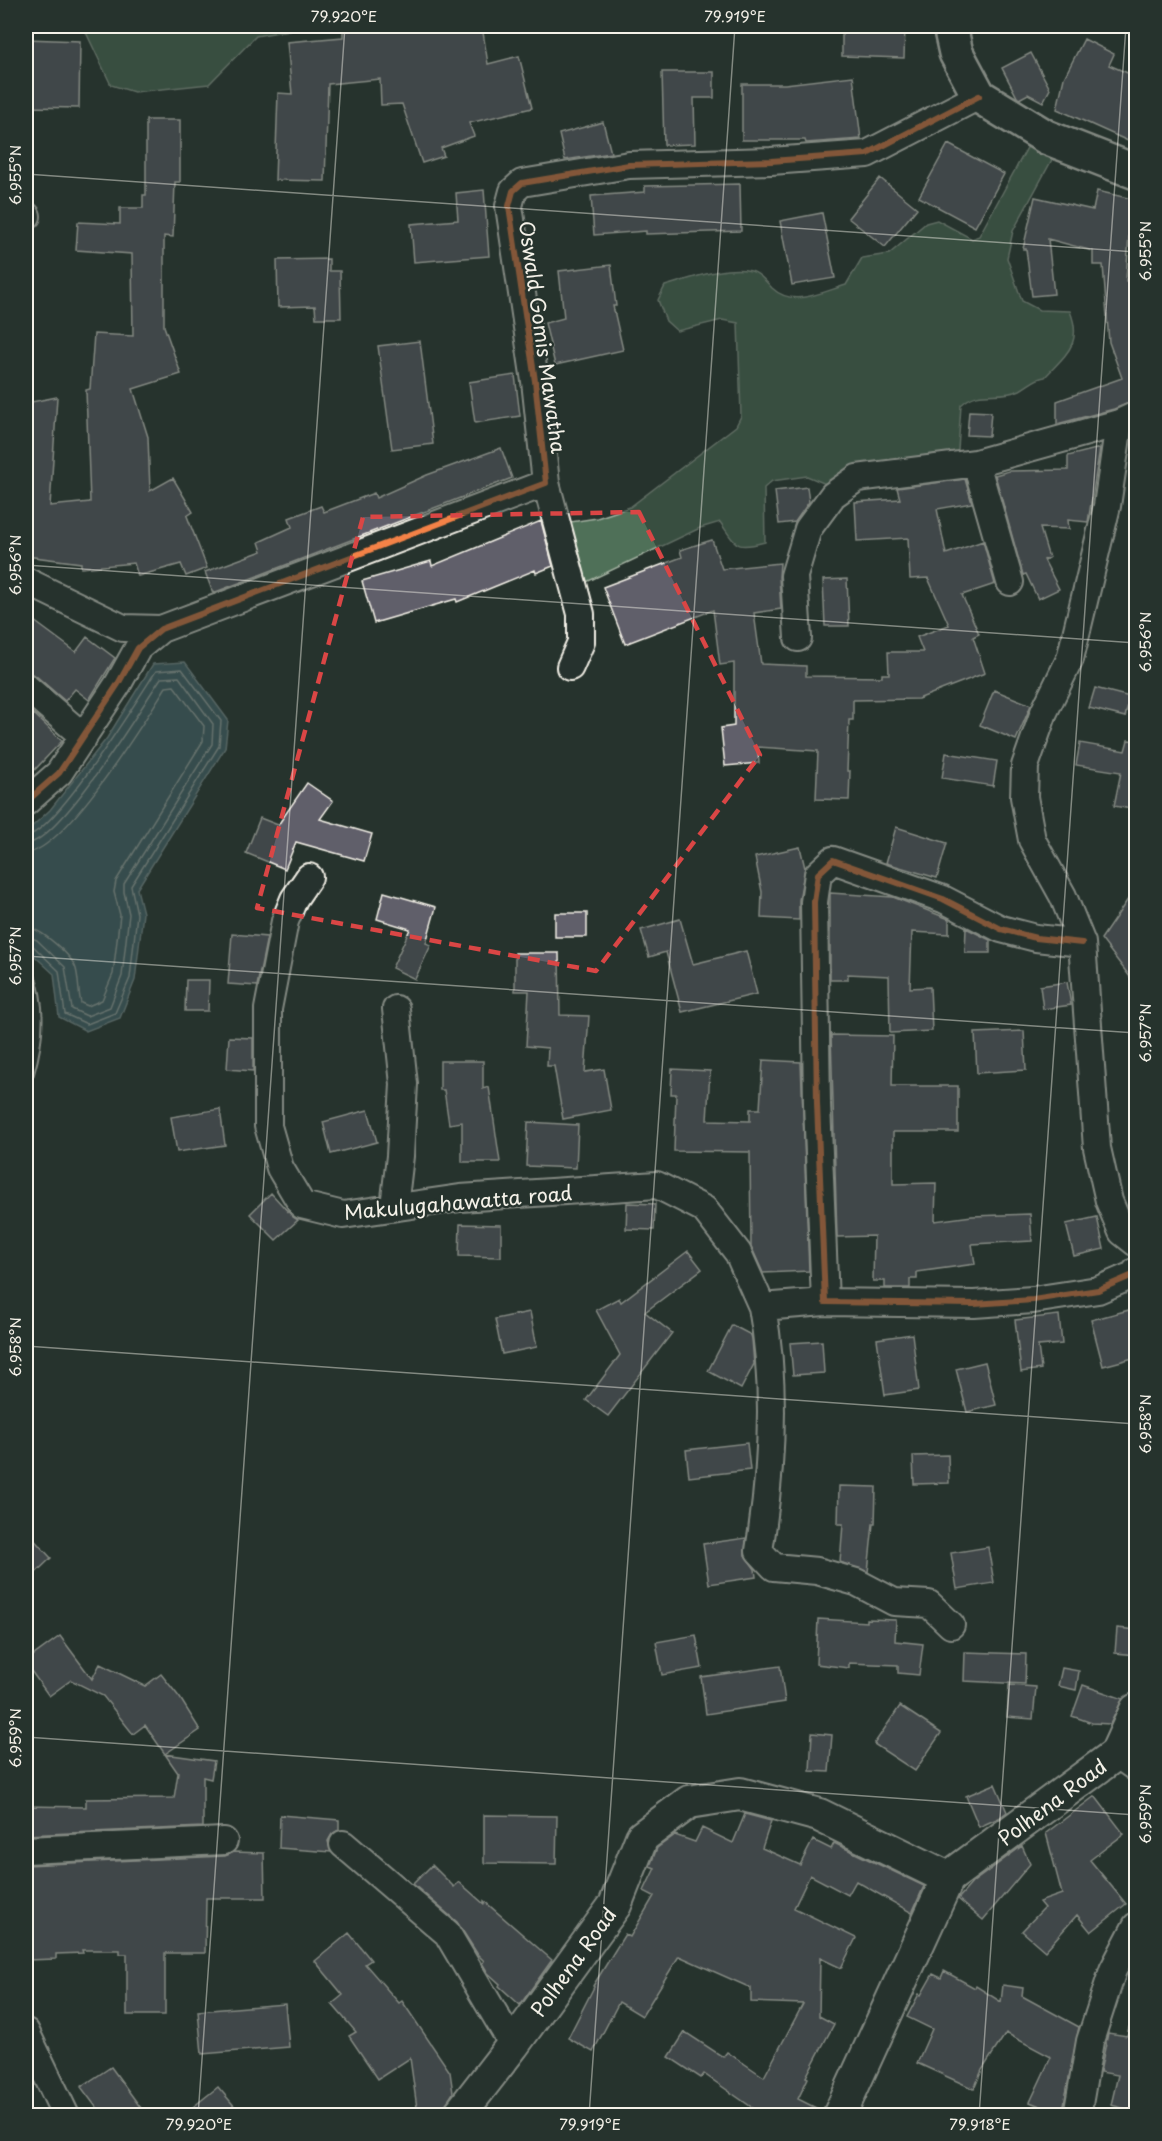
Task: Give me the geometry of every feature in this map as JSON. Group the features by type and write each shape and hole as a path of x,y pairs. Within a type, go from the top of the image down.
{"main road":[{"path":"950,26 956,53 979,96 1046,138 1137,172"}],"street":[{"name":"Oswald Gomis Mawatha","path":"26,802 59,773 118,684 138,648 161,629 546,483 535,381 509,206 513,190 522,183 628,165 867,154 979,96"},
{"path":"798,638 794,576 808,528 833,495 857,478 976,463 1128,419 1070,659 1044,711 1025,766 1024,797 1032,840 1063,896 1082,943 1097,1148 1109,1201 1122,1232 1137,1243"},
{"path":"976,463 1010,582"},
{"path":"546,483 581,614 581,642 570,667"},
{"path":"26,580 123,628 161,629"},
{"path":"26,687 84,736"},
{"path":"825,1302 816,1068 814,902 818,874 832,860 943,899 1001,929 1036,938 1082,943"},
{"name":"Makulugahawatta road","path":"309,877 294,899 285,921 268,1009 268,1126 280,1168 302,1205 344,1215 460,1198 657,1185 704,1209 738,1253 762,1306 770,1362 771,1456 759,1551 774,1567 817,1571 856,1582 894,1602 928,1604 951,1625"},
{"path":"394,1207 400,1156 404,1084 396,1009"},
{"path":"762,1306 825,1302 974,1304 1033,1300 1098,1290 1133,1275 1137,1271"},
{"name":"Polhena Road","path":"839,2115 948,1878 1126,1761 1137,1710"},
{"name":"Polhena Road","path":"458,2115 513,2045 615,1905 642,1837 689,1802 740,1794 819,1815 948,1878"},
{"path":"26,1850 224,1841"},
{"path":"343,1844 447,1933 513,2045"},
{"path":"1077,2115 1090,2041 1113,1970 1137,1926"},
{"path":"26,2032 66,2115"}],"lane":[{"path":"26,973 35,1008 32,1052 26,1073"}],"highlighted area":[{"path":"639,512 760,755 596,971 257,908 363,517"}],"green space":[{"path":"83,26 313,26 256,36 209,84 134,92 111,85"},
{"path":"1038,133 1061,143 1013,231 1007,258 1022,301 1039,310 1070,311 1075,332 1066,355 1045,377 1012,393 975,396 961,405 957,465 840,490 807,476 772,481 764,488 765,542 742,546 734,541 720,522 700,528 574,588 557,524 597,518 630,507 736,426 741,416 738,323 722,320 677,331 666,321 658,300 665,286 708,274 741,270 757,274 780,294 798,298 808,297 846,285 862,258 889,254 926,223 937,220 972,239 979,236 1028,146"}],"water":[{"path":"185,662 228,720 225,748 137,889 143,913 135,980 120,1018 86,1031 59,1017 54,974 26,948 26,832 50,810 107,738 153,664"}],"building":[{"path":"378,26 482,26 488,64 519,56 532,108 469,123 474,136 441,148 444,156 422,163 402,104 381,105 380,79 328,84 325,181 275,180 278,93 292,94 287,42 343,37 343,31 378,28"},
{"path":"842,26 905,26 904,58 842,56"},
{"path":"26,39 80,41 79,108 26,107"},
{"path":"1084,39 1114,54 1109,65 1137,77 1137,145 1057,109 1064,78"},
{"path":"1031,53 1050,89 1043,102 1028,94 1019,99 1002,68"},
{"path":"662,72 714,72 714,98 694,98 695,144 664,145"},
{"path":"853,76 861,139 806,143 805,140 742,140 742,84 785,84"},
{"path":"146,120 180,120 180,182 175,182 173,237 164,236 164,326 181,374 133,389 148,437 150,491 173,478 193,512 187,516 207,568 186,576 181,564 138,576 134,563 81,568 81,563 26,556 26,403 57,397 50,506 90,502 86,390 90,389 94,334 133,336 132,254 76,250 78,222 120,224 120,208 143,208 143,195 146,195"},
{"path":"603,122 611,153 565,160 559,134"},
{"path":"948,144 1004,174 975,227 919,197"},
{"path":"880,178 917,208 885,247 848,218"},
{"path":"740,184 741,231 646,234 646,231 594,235 591,196 645,192 645,186"},
{"path":"484,190 489,256 414,262 411,224 458,220 456,193"},
{"path":"1097,191 1137,200 1137,235 1129,235 1126,281 1135,280 1137,400 1114,409 1057,424 1057,401 1122,378 1109,342 1103,265 1093,265 1093,251 1048,239 1054,294 1032,296 1026,249 1023,249 1035,197 1093,210"},
{"path":"822,213 835,278 792,285 780,221"},
{"path":"329,259 329,271 340,271 341,318 316,318 315,306 278,307 277,260"},
{"path":"611,265 616,306 613,306 623,350 555,365 545,323 564,318 559,271"},
{"path":"420,341 433,444 392,449 378,346"},
{"path":"515,375 520,416 475,423 469,382"},
{"path":"969,411 991,412 989,436 967,435"},
{"path":"501,448 512,478 213,593 205,572 262,551 259,542 292,527 289,518 321,506 324,512 374,493 376,498 427,475"},
{"path":"1100,448 1088,522 1068,520 1069,529 1040,528 1049,558 1044,560 1059,589 1038,599 1026,574 1023,575 995,475 1009,471 1068,470 1068,456"},
{"path":"965,479 972,503 937,509 946,554 983,541 995,584 962,595 979,634 973,637 985,673 918,699 853,700 853,720 849,720 847,771 850,771 849,800 816,799 818,751 758,747 759,763 725,766 721,728 734,726 734,663 720,665 713,610 625,644 603,587 682,557 680,550 712,540 722,569 780,563 781,609 754,613 761,664 806,666 806,676 882,677 882,674 889,674 888,652 923,652 917,637 949,625 928,578 910,579 908,538 857,541 855,502 900,499 897,488"},
{"path":"807,487 809,502 795,522 779,524 775,491"},
{"path":"541,521 553,566 536,573 535,570 457,602 456,599 374,623 362,581 431,561 432,566"},
{"path":"847,579 849,626 825,626 823,580"},
{"path":"26,615 76,652 87,637 115,658 89,700 75,689 65,701 36,676 26,672"},
{"path":"1095,688 1130,697 1125,717 1089,708"},
{"path":"994,690 1031,705 1016,740 980,725"},
{"path":"34,714 62,741 26,779 26,722"},
{"path":"1128,740 1137,741 1137,810 1114,806 1121,772 1076,765 1080,743 1125,751"},
{"path":"946,753 997,761 993,786 942,778"},
{"path":"307,783 333,801 320,819 372,834 364,861 296,842 285,869 246,853 260,818 278,825"},
{"path":"896,827 947,843 937,878 886,863"},
{"path":"800,847 805,868 799,900 799,920 761,918 762,892 755,857"},
{"path":"1137,886 1137,986 1101,939"},
{"path":"384,892 436,907 426,943 431,945 415,979 392,968 410,929 377,919"},
{"path":"830,893 893,897 949,919 949,934 912,932 910,988 930,987 932,1031 890,1033 889,976 848,974 848,980 830,980"},
{"path":"555,913 587,913 587,937 555,937"},
{"path":"680,919 693,964 746,951 757,994 682,1012 666,952 649,957 641,930"},
{"path":"966,928 990,940 990,953 965,953"},
{"path":"232,934 267,937 257,986 228,984"},
{"path":"515,953 559,953 560,1015 589,1016 585,1072 604,1069 611,1110 563,1119 554,1066 547,1066 548,1048 526,1046 529,991 515,991"},
{"path":"186,980 209,980 208,1011 185,1011"},
{"path":"1067,982 1071,1005 1043,1009 1040,986"},
{"path":"1024,1031 1026,1070 977,1073 975,1033"},
{"path":"831,1035 893,1036 892,1086 958,1086 958,1132 893,1132 893,1184 936,1183 935,1221 972,1216 1030,1214 1032,1241 972,1244 975,1264 917,1272 917,1279 910,1279 910,1288 885,1288 885,1281 873,1281 874,1236 837,1237"},
{"path":"229,1037 253,1038 253,1071 227,1069"},
{"path":"763,1060 801,1062 809,1271 763,1273 751,1246 750,1152 674,1151 676,1094 671,1094 672,1069 710,1071 707,1120 750,1121 750,1109 760,1109"},
{"path":"440,1061 483,1061 483,1089 489,1087 500,1162 462,1162 462,1122 449,1124 444,1090 440,1090"},
{"path":"220,1109 225,1145 177,1152 171,1117"},
{"path":"368,1110 377,1142 331,1154 323,1122"},
{"path":"528,1122 578,1125 576,1168 526,1166"},
{"path":"271,1193 298,1220 276,1240 250,1214"},
{"path":"627,1203 655,1204 654,1230 626,1229"},
{"path":"1097,1217 1104,1249 1074,1256 1066,1224"},
{"path":"460,1224 501,1225 501,1257 459,1256"},
{"path":"688,1251 702,1269 645,1312 672,1333 608,1416 586,1400 620,1355 596,1310 619,1298 621,1302"},
{"path":"1129,1310 1137,1338 1137,1357 1103,1366 1091,1320"},
{"path":"530,1312 537,1347 502,1354 495,1319"},
{"path":"1059,1315 1062,1344 1038,1346 1041,1369 1021,1372 1015,1320"},
{"path":"732,1325 751,1335 752,1339 754,1364 741,1389 708,1371"},
{"path":"912,1334 919,1390 885,1395 877,1339"},
{"path":"822,1341 824,1373 793,1375 790,1343"},
{"path":"985,1362 996,1405 967,1412 956,1369"},
{"path":"747,1443 750,1470 689,1477 686,1450"},
{"path":"948,1455 949,1483 914,1484 913,1456"},
{"path":"839,1486 876,1487 875,1524 873,1524 868,1572 840,1562 843,1524 838,1524"},
{"path":"26,1531 51,1558 26,1582"},
{"path":"746,1538 745,1555 755,1569 756,1577 709,1584 703,1544"},
{"path":"988,1547 994,1583 957,1589 951,1553"},
{"path":"818,1619 867,1622 867,1619 896,1620 895,1641 923,1644 919,1675 898,1673 898,1665 849,1663 849,1668 816,1664"},
{"path":"1117,1628 1137,1630 1137,1655 1115,1653"},
{"path":"696,1635 702,1668 662,1675 656,1642"},
{"path":"60,1636 92,1679 100,1664 145,1686 161,1674 180,1698 200,1730 165,1754 214,1761 211,1779 203,1777 203,1827 26,1835 26,1806 86,1807 86,1799 174,1798 178,1773 145,1725 133,1734 103,1696 71,1680 49,1696 26,1664 26,1661"},
{"path":"965,1652 1026,1654 1025,1684 964,1681"},
{"path":"780,1666 785,1702 706,1714 701,1677"},
{"path":"1062,1668 1079,1671 1076,1690 1058,1686"},
{"path":"1009,1685 1036,1687 1033,1719 1007,1717"},
{"path":"1083,1685 1123,1699 1110,1724 1092,1723 1072,1716"},
{"path":"900,1706 941,1733 915,1771 874,1744"},
{"path":"812,1733 832,1735 829,1772 810,1771"},
{"path":"995,1784 1007,1812 979,1827 966,1796"},
{"path":"1095,1796 1124,1834 1090,1860 1126,1904 1091,1932 1077,1915 1045,1951 1022,1931 1044,1908 1039,1902 1062,1894 1046,1833"},
{"path":"745,1814 771,1821 762,1848 800,1865 813,1840 831,1849 834,1843 924,1886 912,1913 856,1881 848,1895 810,1875 794,1908 856,1938 841,1968 820,1958 819,2016 834,2024 806,2077 808,2078 798,2099 822,2111 821,2115 763,2115 704,2074 701,2078 669,2057 685,2032 723,2057 727,2052 764,2077 803,2004 751,2002 751,1988 679,1956 642,2016 619,2002 593,2052 568,2038 593,1986 625,1934 630,1937 654,1896 644,1891 655,1868 650,1866 657,1848 675,1835 695,1842 702,1828 733,1843"},
{"path":"280,1815 339,1820 339,1830 332,1834 328,1841 331,1852 279,1848"},
{"path":"484,1815 557,1816 556,1864 484,1863"},
{"path":"1022,1846 1030,1864 983,1920 958,1899 972,1883"},
{"path":"234,1852 264,1853 265,1898 206,1898 205,1953 165,1953 165,2015 127,2015 127,1954 120,1954 120,1950 82,1950 83,1953 56,1954 56,1959 27,1960 26,1865 225,1856"},
{"path":"432,1865 454,1887 459,1882 484,1904 484,1901 552,1960 520,2005 488,1973 482,1963 484,1961 457,1922 413,1884"},
{"path":"349,1933 371,1960 365,1964 399,2003 402,2001 450,2072 453,2093 441,2112 418,2115 410,2058 378,2079 349,2036 356,2032 332,2004 343,1995 315,1961"},
{"path":"944,1971 975,1988 976,1986 1001,2002 1003,1985 1023,1988 1022,1996 1079,2027 1062,2115 1030,2102 1051,2057 1006,2033 982,2070 974,2089 917,2063 932,2029 907,2017 933,1974 941,1978"},
{"path":"285,2004 289,2047 202,2054 198,2011"},
{"path":"1129,2027 1137,2028 1137,2112 1111,2105 1118,2075 1100,2072 1108,2033 1127,2036"},
{"path":"111,2067 146,2115 102,2115 81,2087"},
{"path":"218,2087 242,2115 183,2115"}],"cycle path":[{"path":"26,802 59,773 118,684 138,648 161,629 546,483 535,381 509,206 513,191 522,183 629,165 771,161 867,154 979,96"},
{"path":"1082,943 1036,938 1001,929 943,899 833,860 818,874 814,902 817,1103 825,1302 974,1304 1033,1300 1098,1290 1133,1275 1136,1271"}]}
